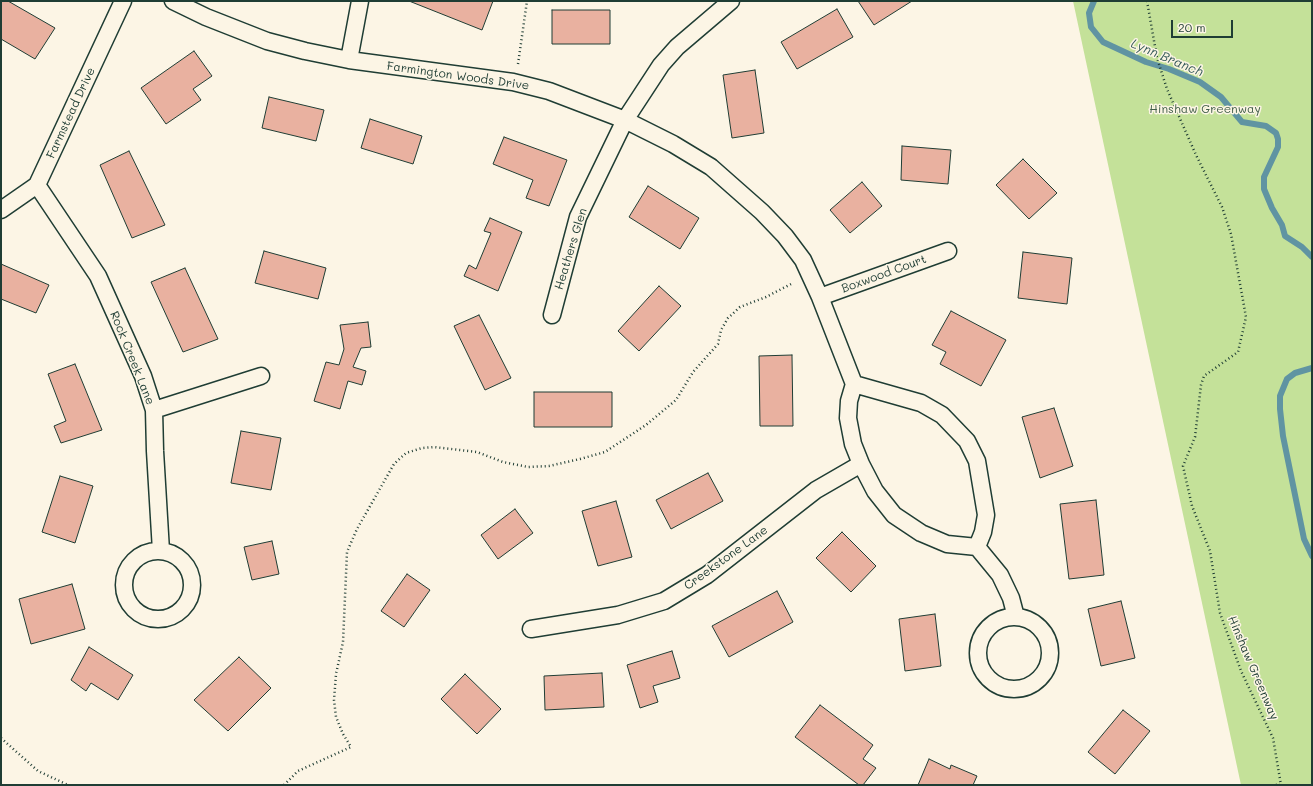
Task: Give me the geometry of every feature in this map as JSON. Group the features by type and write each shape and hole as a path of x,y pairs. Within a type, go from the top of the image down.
{"street":[{"name":"Farmstead Drive","path":"37,186 123,1"},
{"name":"Farmington Woods Drive","path":"173,1 206,17 267,41 305,51 349,60 513,82 549,90 625,120 674,144 716,172 762,212 785,236 802,260 820,297 854,384"},
{"path":"349,60 360,1"},
{"name":"Heathers Glen","path":"552,315 578,217 625,120 661,65 680,44 732,1"},
{"path":"1,210 37,186"},
{"name":"Rock Creek Lane","path":"37,186 98,276 143,376 154,410 161,551"},
{"name":"Boxwood Court","path":"820,297 948,251"},
{"path":"154,410 261,376"},
{"path":"977,547 983,532 986,515 977,461 968,441 942,415 921,403 854,384 849,401 848,418 853,444 861,464 875,491 894,515 921,533 947,544 977,547 1000,575 1011,598 1016,616"},
{"name":"Creekstone Lane","path":"531,629 618,615 664,601 707,575 816,490 861,464"},
{"path":"161,551 171,554 181,560 188,568 192,579 192,590 188,600 178,613 162,619 152,619 140,615 132,608 125,598 123,586 124,575 130,565 138,557 149,552 161,551"},
{"path":"1016,616 1028,619 1038,626 1046,635 1050,646 1050,658 1047,670 1039,680 1018,690 1005,689 994,684 985,675 979,665 977,653 979,642 985,631 993,623 1004,618 1016,616"}],"path":[{"path":"513,82 518,62 527,1"},
{"name":"Hinshaw Greenway","path":"1146,1 1157,58 1163,78 1196,155 1222,207 1231,234 1246,318 1238,352 1204,376 1201,385 1195,437 1183,466 1192,506 1210,551 1220,613 1241,671 1272,738 1281,784"},
{"path":"284,785 298,771 351,747 343,734 336,717 334,700 336,674 343,642 347,552 357,529 394,464 406,453 422,448 434,447 477,452 503,462 528,467 549,466 605,452 646,425 676,400 693,372 718,344 722,330 728,318 740,307 766,297 809,274"},
{"path":"1,738 38,771 68,785"},
{"path":"1276,785 1281,784"}],"green space":[{"name":"Hinshaw Greenway","path":"1073,1 1312,1 1312,785 1241,785"}],"building":[{"path":"1,1 8,1 55,28 35,59 1,39"},
{"path":"409,1 493,1 482,30"},
{"path":"858,1 912,1 874,25"},
{"path":"837,9 853,37 797,69 781,42"},
{"path":"552,10 610,10 610,44 552,44"},
{"path":"194,51 212,76 193,89 201,100 166,124 141,88"},
{"path":"755,70 764,133 732,138 723,75"},
{"path":"269,97 324,110 316,141 262,128"},
{"path":"370,119 422,136 413,164 361,148"},
{"path":"504,137 567,160 549,206 526,198 533,180 493,164"},
{"path":"902,146 951,150 948,184 901,180"},
{"path":"129,151 165,225 132,238 100,165"},
{"path":"1023,159 1057,193 1029,219 996,185"},
{"path":"862,182 882,206 850,233 830,210"},
{"path":"648,186 699,218 680,249 629,217"},
{"path":"490,218 522,232 498,291 464,276 469,265 476,269 491,233 484,231"},
{"path":"264,251 326,268 318,299 255,283"},
{"path":"1023,252 1072,258 1067,304 1018,298"},
{"path":"1,264 49,285 36,313 1,299"},
{"path":"185,268 218,339 183,352 151,282"},
{"path":"659,286 681,306 639,351 618,331"},
{"path":"951,311 1006,340 981,386 940,364 946,352 932,345"},
{"path":"479,315 511,378 485,390 454,326"},
{"path":"368,322 371,347 361,348 353,367 366,371 362,385 348,381 340,409 314,401 326,362 339,365 344,349 340,325"},
{"path":"792,355 793,426 760,426 759,356"},
{"path":"75,364 102,430 61,443 54,426 66,421 48,374"},
{"path":"534,392 612,392 612,427 534,427"},
{"path":"1054,408 1073,466 1040,478 1022,417"},
{"path":"241,431 281,438 271,490 231,483"},
{"path":"708,473 723,501 671,529 656,500"},
{"path":"60,476 93,486 75,543 42,532"},
{"path":"1096,500 1104,575 1069,579 1060,504"},
{"path":"616,501 632,557 598,566 582,511"},
{"path":"515,509 533,533 498,559 481,535"},
{"path":"842,532 876,566 851,592 816,558"},
{"path":"272,541 279,574 252,580 244,547"},
{"path":"407,574 430,590 404,627 381,611"},
{"path":"72,584 85,629 31,644 19,599"},
{"path":"777,591 793,622 729,657 712,626"},
{"path":"1121,601 1135,658 1101,666 1088,609"},
{"path":"935,614 941,666 905,671 899,619"},
{"path":"89,647 133,675 118,700 91,683 86,691 71,680"},
{"path":"672,651 680,678 653,686 658,702 640,708 627,665"},
{"path":"239,657 271,688 228,731 194,700"},
{"path":"602,673 604,707 545,710 544,676"},
{"path":"465,674 501,709 477,734 441,699"},
{"path":"820,705 873,745 863,759 876,768 863,785 859,785 795,737"},
{"path":"1123,710 1150,731 1115,774 1088,752"},
{"path":"929,759 950,769 951,765 977,776 973,785 918,785"}],"waterway":[{"name":"Lynn Branch","path":"1094,1 1089,13 1091,27 1103,42 1146,62 1169,69 1200,82 1221,97 1242,122 1266,126 1276,133 1278,147 1264,177 1264,189 1272,208 1282,225 1285,236 1302,247 1312,257"},
{"name":"Lynn Branch","path":"1312,368 1295,373 1287,379 1280,396 1283,436 1304,539 1312,556"}]}
